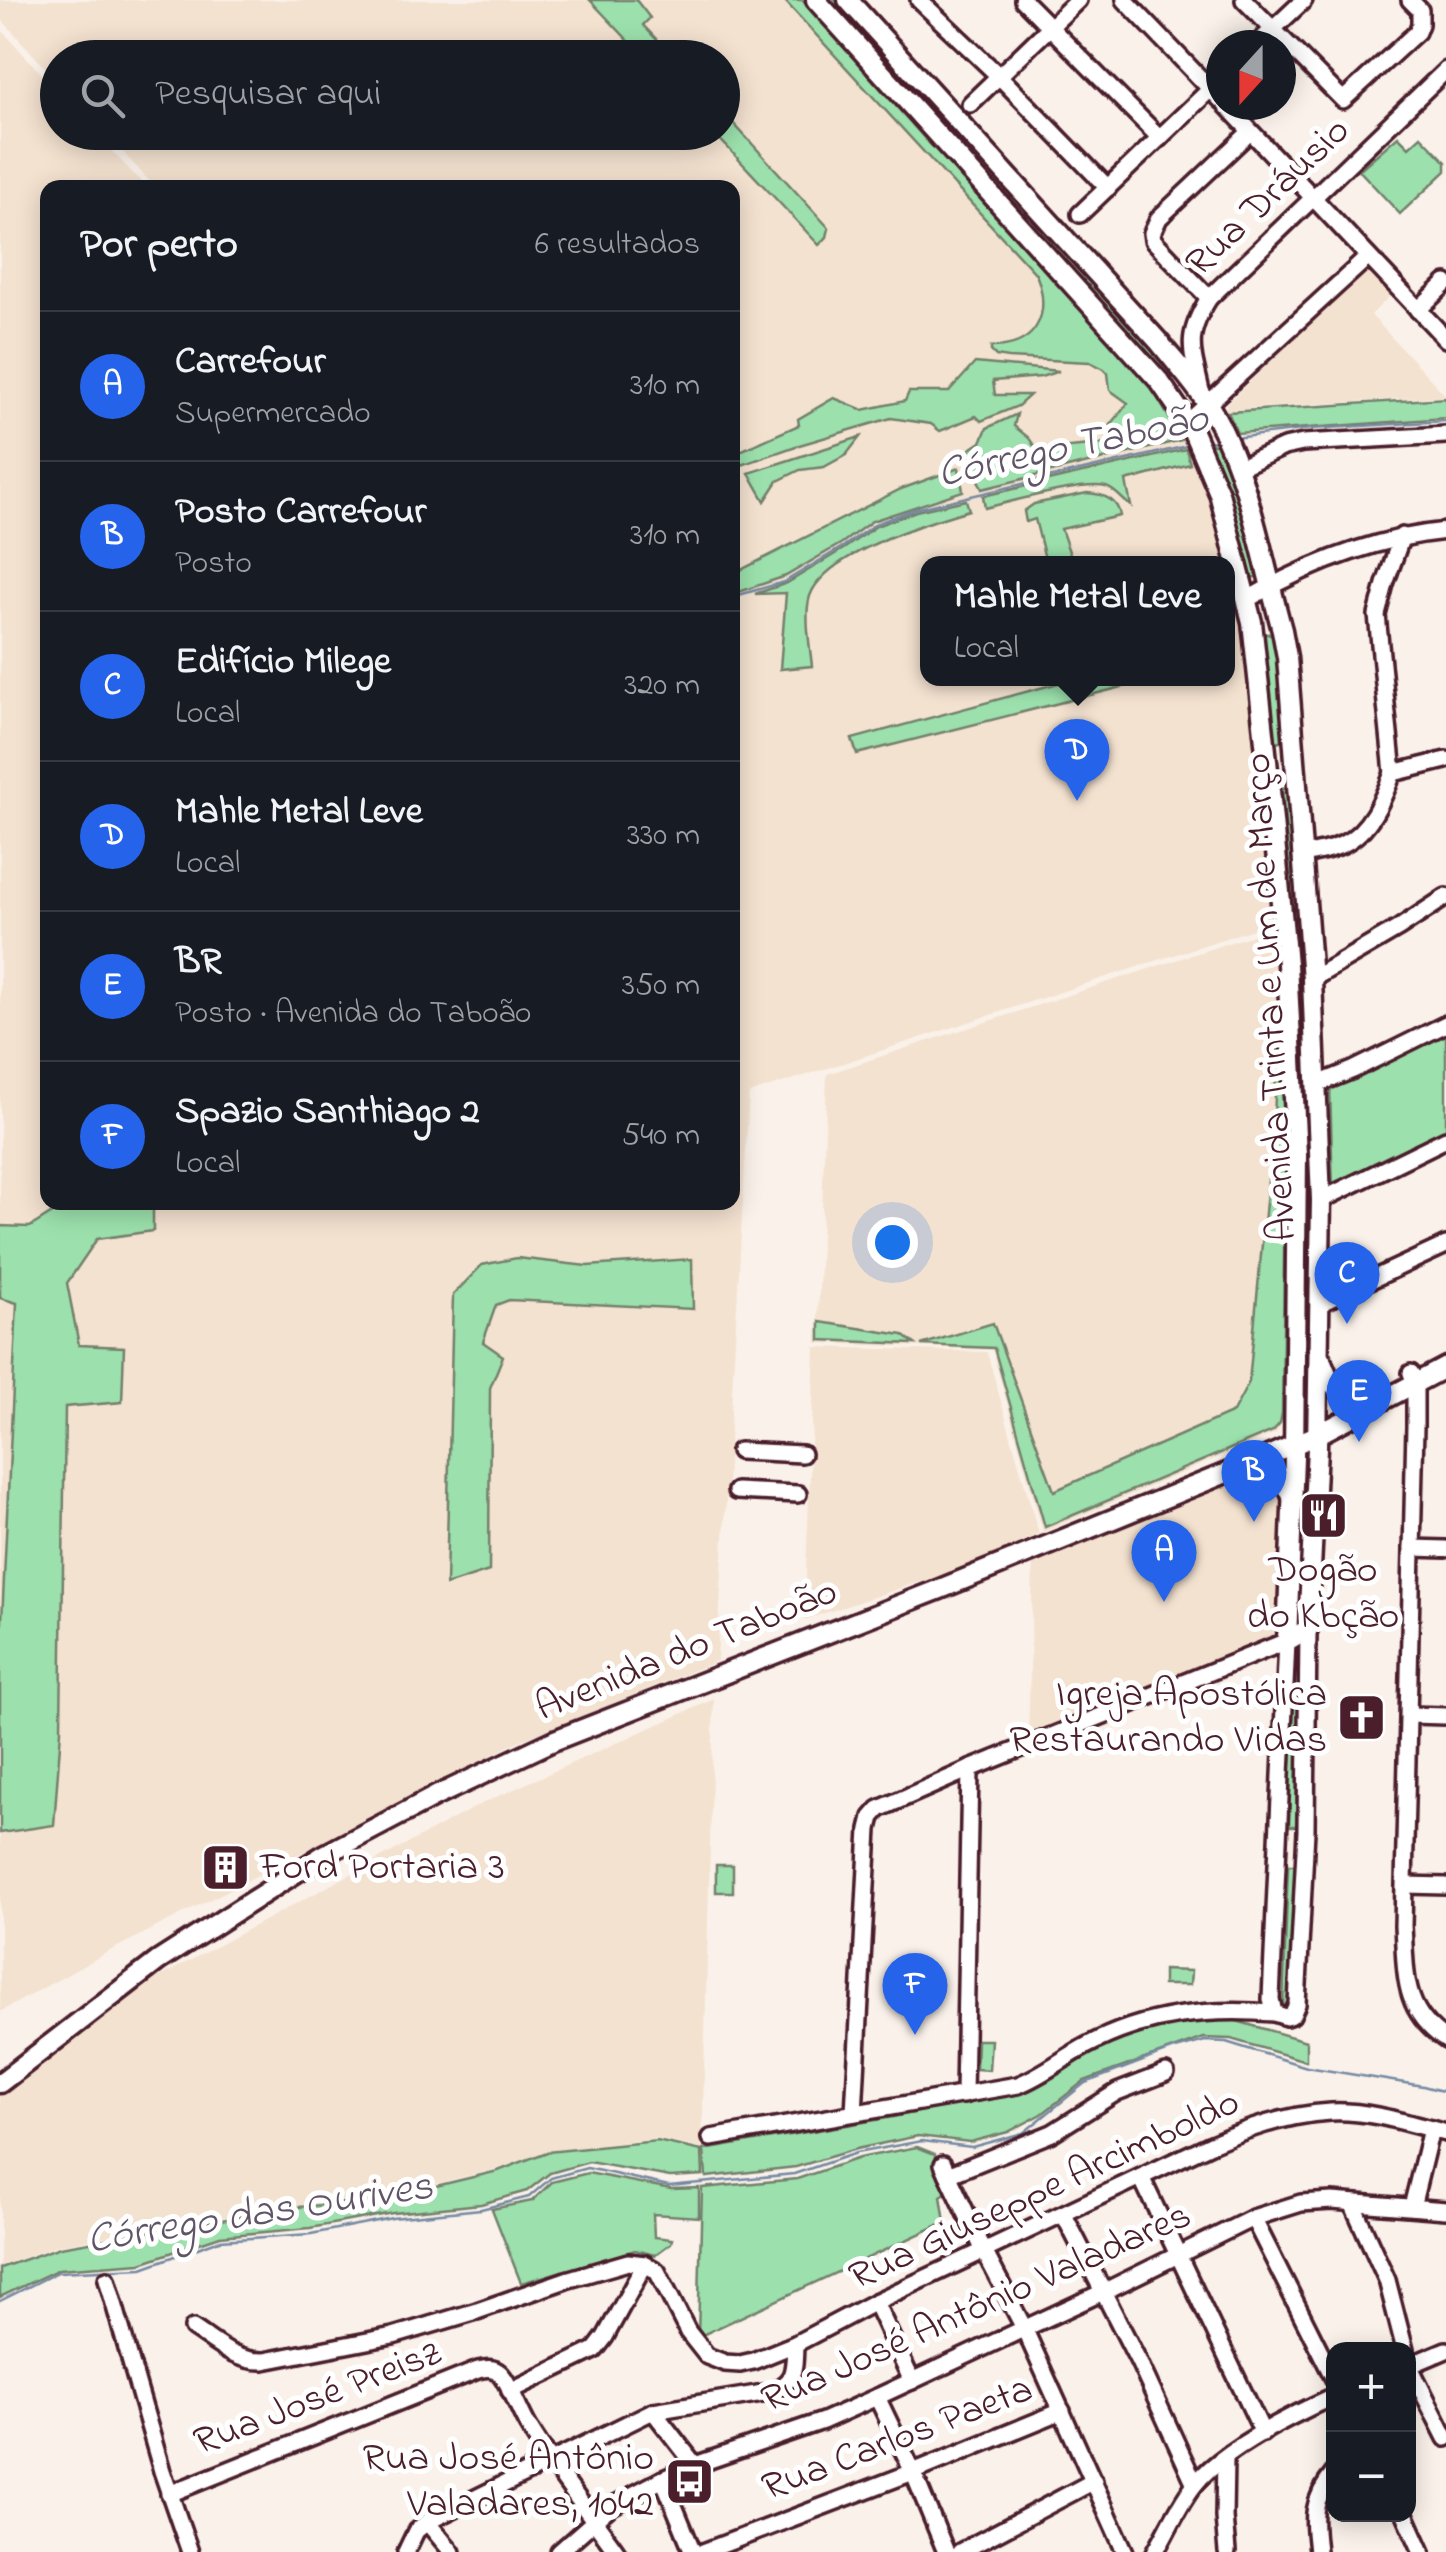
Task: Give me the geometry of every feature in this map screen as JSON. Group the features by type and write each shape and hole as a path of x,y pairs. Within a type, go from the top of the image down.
{"main road":[{"name":"Avenida Trinta e Um de Março","path":"816,0 1160,382 1196,437 1218,492 1248,599 1286,947 1295,1122 1294,1439 1288,1642"},
{"name":"Avenida Trinta e Um de Março","path":"848,0 1160,342 1205,400 1238,468 1287,656 1312,979 1321,1191 1308,1629"},
{"path":"1290,1022 1301,1076 1307,1083 1318,1084"},
{"path":"1295,1122 1306,1121 1312,1126 1321,1191"},
{"path":"1318,1350 1332,1384 1350,1396 1364,1399"},
{"name":"Avenida do Taboão","path":"0,2083 201,1932 322,1856 484,1773 589,1726 1256,1461 1413,1378 1446,1354"},
{"name":"Avenida do Taboão","path":"1316,1428 1364,1399 1413,1378 1443,1371"},
{"name":"Avenida do Taboão","path":"0,2068 142,1960 233,1901 322,1848 464,1774 616,1706 1294,1439"},
{"path":"1256,1461 1280,1476 1293,1501"},
{"path":"1288,1642 1308,1629"}],"street":[{"path":"1023,0 1160,138"},
{"path":"970,104 1078,0"},
{"path":"1124,0 1206,79"},
{"path":"1244,0 1272,30 1304,0"},
{"path":"1296,54 1343,100 1417,32 1420,10 1410,0"},
{"path":"921,1 1108,188"},
{"name":"Rua Dráusio","path":"1205,400 1191,338 1209,298 1446,70"},
{"path":"1080,214 1160,138 1206,104"},
{"path":"1241,120 1446,339"},
{"path":"1209,298 1153,240 1152,232 1159,218 1250,132"},
{"path":"1196,437 1205,400 1368,257"},
{"path":"1418,310 1446,283"},
{"path":"1238,468 1303,444 1446,435"},
{"path":"1248,599 1344,552 1402,536 1446,531"},
{"path":"1304,855 1343,844 1358,833 1379,807 1394,773 1377,615 1402,536"},
{"path":"1394,773 1446,760"},
{"path":"1312,979 1446,896"},
{"path":"1318,1084 1446,1024"},
{"path":"1321,1191 1446,1139"},
{"path":"1319,1304 1446,1246"},
{"path":"1413,1378 1403,1926 1410,1993 1421,2020 1446,2040"},
{"path":"739,1451 802,1454"},
{"path":"736,1491 798,1494"},
{"path":"1412,1548 1446,1549"},
{"path":"711,2138 1018,2085 1128,2027 1211,2010 1292,2016 1297,2004 1306,1831 1308,1629"},
{"path":"854,2113 869,1828 878,1809 1288,1642 1271,2000 1274,2013"},
{"path":"1409,1715 1446,1716"},
{"path":"964,2095 970,1769"},
{"path":"1279,1830 1290,1837 1306,1831"},
{"path":"1277,1862 1292,1854 1304,1862"},
{"path":"1405,1885 1446,1886"},
{"path":"1125,2552 1024,2328 946,2170 1064,2127 1117,2092 1166,2073"},
{"name":"Rua Giuseppe Arcimboldo","path":"646,2264 662,2278 688,2332 706,2356 740,2364 795,2344 1228,2137 1275,2122 1346,2113 1439,2131"},
{"path":"1412,2207 1439,2131"},
{"path":"1142,2177 1263,2432"},
{"name":"Rua José Antônio Valadares","path":"559,2552 594,2519 663,2479 876,2398 1253,2218 1301,2203 1332,2201 1446,2210"},
{"path":"1352,2203 1386,2280 1403,2342"},
{"path":"1064,2215 1139,2362 1195,2484"},
{"path":"1253,2218 1326,2363"},
{"path":"193,2328 232,2354 250,2361 264,2360 393,2336 613,2266 628,2262 646,2264 595,2350 510,2390 551,2462 616,2552"},
{"path":"107,2279 169,2494 190,2552"},
{"path":"876,2302 912,2381"},
{"path":"406,2552 416,2531 427,2522 653,2411 782,2387 792,2374 795,2344"},
{"path":"1416,2362 1446,2350"},
{"name":"Rua José Preisz","path":"169,2494 478,2370 491,2368 500,2372 510,2390"},
{"path":"1416,2379 1446,2438"},
{"path":"876,2398 947,2551 1094,2481"},
{"path":"1155,2552 1195,2484 1263,2432 1326,2400"},
{"path":"653,2411 695,2465"},
{"name":"Rua Carlos Paeta","path":"702,2552 1062,2411"},
{"path":"1225,2458 1226,2552"},
{"path":"663,2479 693,2552"},
{"path":"1317,2551 1313,2518 1318,2494 1326,2484"},
{"path":"427,2522 452,2552"},
{"path":"1408,2522 1420,2551"}],"shaded area":[{"path":"0,0 807,0 1156,387 1185,434 1205,480 1226,556 920,556 920,686 1235,686 1235,587 1256,706 1275,922 749,1094 717,1661 515,1743 108,1952 0,2012 0,28 40,72 40,150 111,150 139,180 40,180 40,1210 740,1210 740,180 149,180 121,150 740,150 740,40 40,40 40,62 0,18"},
{"path":"1371,266 1395,291 1371,315 1446,396 1226,410 1226,404"},
{"path":"1274,928 1288,1102 1284,1419 1276,1433 1043,1532 992,1350 817,1343 827,1074"},
{"path":"815,1347 987,1352 1039,1534 965,1567 804,1620"},
{"path":"1262,1469 1279,1477 1284,1501 1274,1634 1028,1736 1033,1562"},
{"path":"714,1699 702,2149 657,2139 547,2151 498,2169 376,2198 297,2205 58,2245 0,2266 0,2086 96,2011 481,1804"}],"green space":[{"path":"590,0 636,0 650,18 643,25 657,40 628,40"},
{"path":"784,0 802,0 925,139 1034,252 1153,390 1182,440 982,489 966,452 981,442 987,428 1017,414 1014,426 1037,450 1112,443 1110,426 1128,403 1110,390 1108,373 1090,362 1008,358 991,351 991,347 1020,341 1037,326 1042,302 1036,274"},
{"path":"825,0 837,0 1173,374 1170,384"},
{"path":"740,131 829,228 819,245 730,150 740,150"},
{"path":"1398,136 1409,147 1421,136 1446,162 1446,171 1400,214 1359,170"},
{"path":"975,363 1059,371 1041,377 993,381 995,395 1030,395 1018,406 981,421 976,416 940,431 931,424 891,418 740,466 740,451 799,425 798,419 834,398 863,410 905,401 909,392 949,392"},
{"path":"1446,398 1446,418 1237,433 1228,412"},
{"path":"860,437 846,455 824,467 800,470 778,481 765,501 749,473"},
{"path":"1220,443 1240,494 1259,576 1251,578 1226,488 1205,445"},
{"path":"1186,449 1190,464 1126,481 1131,506 1110,488 1096,486 1065,489 985,508 983,496"},
{"path":"959,468 963,491 872,521 786,576 740,592 740,570 901,489"},
{"path":"1087,493 1108,498 1120,516 1061,529 1071,556 1044,556 1035,519 1026,522 1024,511 1034,504"},
{"path":"966,500 969,510 880,541 835,566 819,580 810,596 808,612 812,666 780,669 786,593 755,594 787,583 876,526 916,511"},
{"path":"1274,633 1289,740 1273,742 1259,635"},
{"path":"1047,686 1126,686 857,754 852,739"},
{"path":"1291,787 1315,1073 1306,1074 1282,788"},
{"path":"1279,1018 1286,1101 1280,1423 1273,1431 1045,1527 994,1348 921,1345 993,1323 1054,1491 1233,1412 1249,1382 1274,1117"},
{"path":"1446,1034 1446,1135 1333,1191 1330,1086"},
{"path":"1300,1124 1307,1124 1308,1172 1314,1180 1307,1408 1300,1413"},
{"path":"57,1210 153,1210 153,1231 97,1239 67,1283 79,1345 124,1347 122,1402 65,1407 61,1730 54,1825 0,1833 0,1663 17,1303 0,1298 0,1226 30,1227"},
{"path":"517,1258 587,1266 692,1259 693,1309 509,1300 496,1305 483,1342 503,1356 490,1388 489,1571 446,1585 453,1295 482,1265"},
{"path":"820,1322 903,1335 915,1344 820,1340"},
{"path":"1310,1452 1306,1618 1296,1618 1300,1454"},
{"path":"1300,1655 1296,1826 1289,1826 1294,1657"},
{"path":"716,1865 733,1865 733,1892 716,1892"},
{"path":"1288,1865 1296,1865 1290,2008 1283,2008"},
{"path":"1163,1970 1191,1971 1190,1985 1163,1985"},
{"path":"1219,2016 1306,2041 1306,2061 1231,2039 1203,2038 1084,2081 1042,2114 1008,2132 970,2142 918,2136 796,2167 706,2177 704,2150 1029,2090 1081,2053 1114,2038"},
{"path":"977,2040 991,2040 989,2070 976,2069"},
{"path":"657,2141 702,2151 703,2175 670,2177 589,2162 550,2173 527,2191 481,2204 393,2213 310,2228 220,2236 141,2263 59,2269 0,2297 0,2268 60,2247 298,2207 378,2200 498,2171 547,2152"},
{"path":"917,2147 935,2154 950,2190 941,2196 945,2222 698,2337 702,2188 797,2179 859,2158"},
{"path":"588,2173 671,2189 699,2188 699,2217 653,2214 654,2237 672,2239 655,2255 635,2250 521,2283 492,2209 532,2201 552,2182"}],"waterway":[{"name":"Córrego Taboão","path":"1233,438 1446,421"},
{"name":"Córrego Taboão","path":"1204,443 1220,440"},
{"name":"Córrego Taboão","path":"740,595 784,582 875,524 915,509 1191,445"},
{"name":"Córrego das Ourives","path":"0,2301 58,2272 142,2268 220,2240 311,2234 392,2218 481,2209 529,2197 551,2178 587,2168 669,2186 794,2174 856,2153 922,2141 972,2147 1023,2133 1085,2083 1205,2041 1226,2042 1307,2067 1446,2092"}],"place":[{"name":"Mahle Metal Leve","path":"1077,801"},
{"name":"Edifício Milege","path":"1347,1324"},
{"name":"BR","path":"1359,1442"},
{"name":"Dogão do Kbção","path":"1323,1516"},
{"name":"Posto Carrefour","path":"1254,1522"},
{"name":"Carrefour","path":"1164,1602"},
{"name":"Igreja Apostólica Restaurando Vidas","path":"1362,1718"},
{"name":"Ford Portaria 3","path":"225,1868"},
{"name":"Spazio Santhiago 2","path":"915,2035"},
{"name":"Rua José Antônio Valadares, 1042","path":"689,2482"}]}
